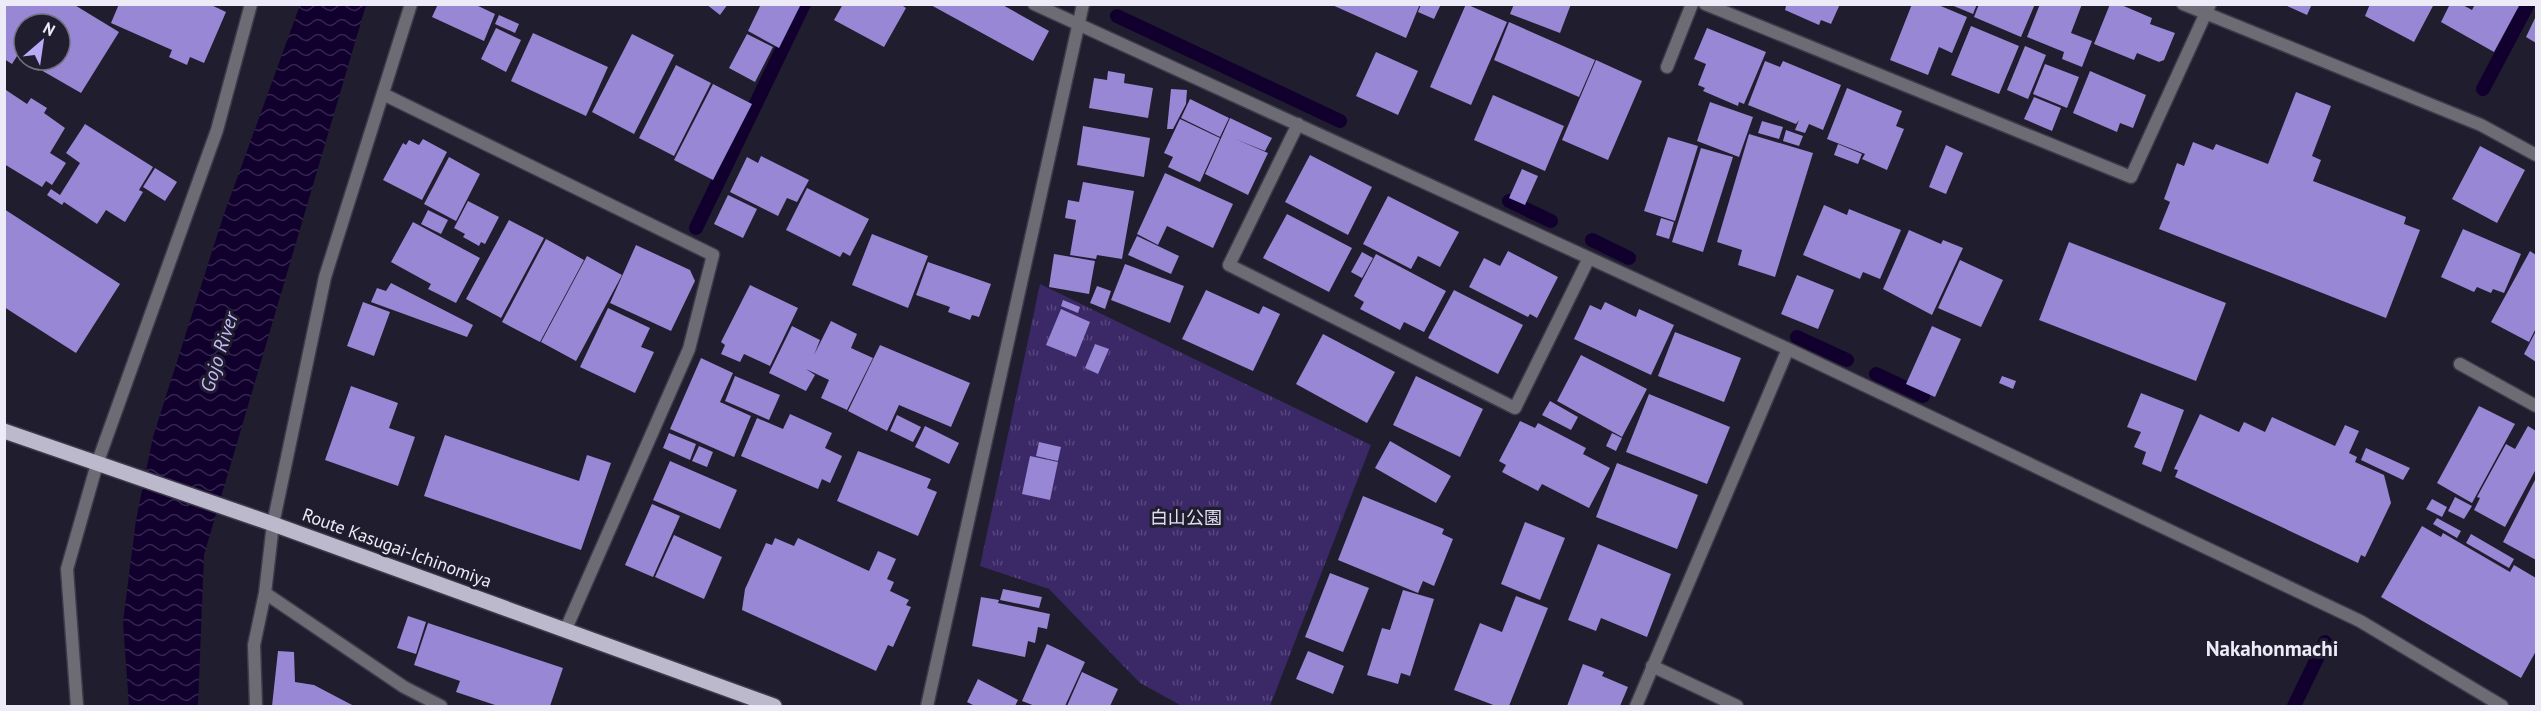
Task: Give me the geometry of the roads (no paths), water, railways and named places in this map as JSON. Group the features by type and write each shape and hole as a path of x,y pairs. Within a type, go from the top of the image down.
{"main road":[{"name":"Route Kasugai-Ichinomiya","path":"4,430 273,524 774,706"}],"street":[{"path":"77,706 67,569 98,464 217,130 251,4"},
{"path":"256,706 254,645 265,593 273,524 325,277 411,4"},
{"path":"1034,4 1788,349 2360,621 2502,706"},
{"path":"927,706 1083,4"},
{"path":"1667,67 1692,4"},
{"path":"1705,4 2131,177 2208,9"},
{"path":"2182,4 2208,9 2481,124 2536,155"},
{"path":"383,94 713,255 689,349 565,631"},
{"path":"1298,124 1229,265 1515,408 1589,258"},
{"path":"1636,706 1788,349"},
{"path":"2460,364 2536,406"},
{"path":"265,593 404,687 441,706"},
{"path":"1652,666 1737,706"}],"water":[{"name":"Gojo River","path":"300,5 366,5 204,555 198,706 129,706 123,622 136,520 153,437 223,217"}],"waterway":[{"path":"696,228 804,4"},
{"path":"2483,89 2528,4"},
{"path":"1117,16 1340,121"},
{"path":"1509,201 1551,221"},
{"path":"1592,240 1629,258"},
{"path":"1797,337 1847,360"},
{"path":"1876,374 1923,396"},
{"path":"2294,706 2325,642"}],"district":[{"name":"Nakahonmachi","path":"2272,649"}],"park label":[{"name":"白山公園","path":"1186,518"}]}
